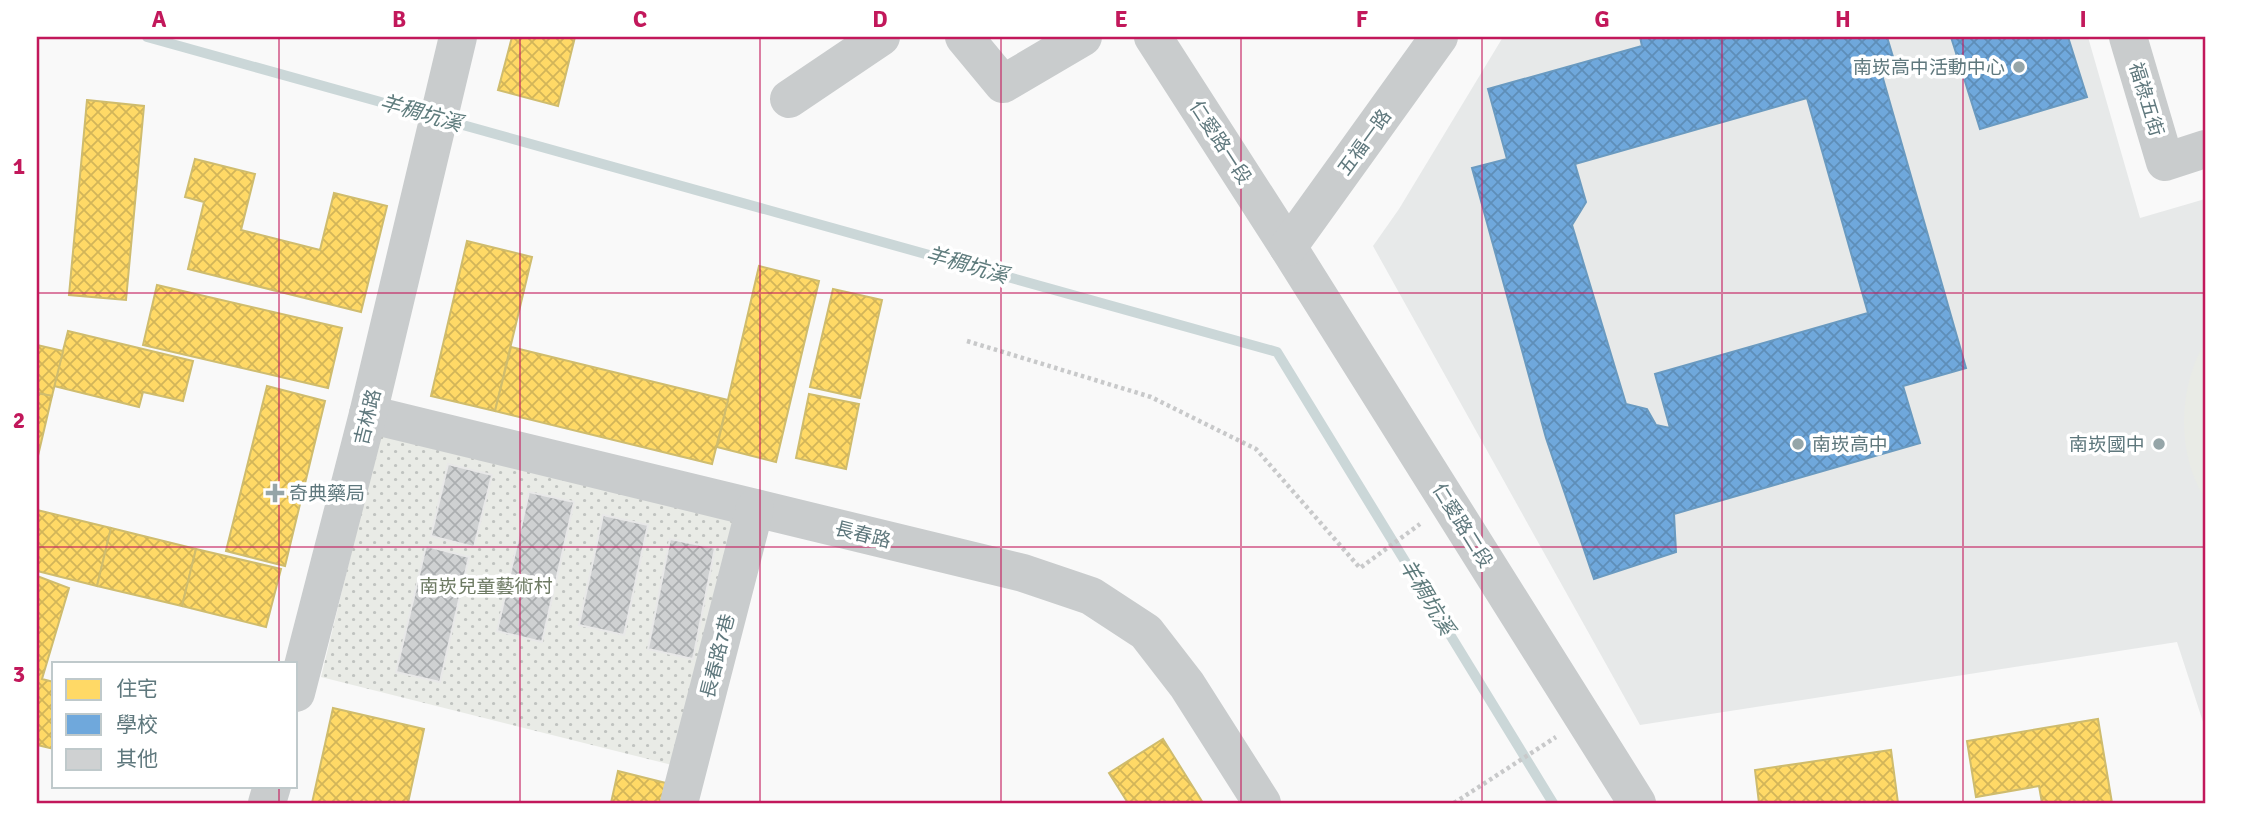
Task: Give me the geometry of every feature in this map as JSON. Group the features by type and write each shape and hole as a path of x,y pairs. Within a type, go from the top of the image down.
{"street":[{"name":"吉林路","path":"298,685 368,414 458,37"},
{"path":"789,99 881,37"},
{"path":"964,37 1003,84 1083,37"},
{"name":"仁愛路一段","path":"1153,37 1288,247"},
{"name":"五福一路","path":"1288,247 1439,37"},
{"name":"福祿五街","path":"2128,37 2165,162 2205,149"},
{"name":"仁愛路二段","path":"1288,247 1637,803"},
{"name":"長春路","path":"368,414 1023,573 1091,596 1146,632 1187,685 1262,803"},
{"name":"長春路7巷","path":"679,803 755,508"}],"path":[{"path":"967,341 1151,397 1256,449 1360,568 1418,525"},
{"path":"1454,803 1543,746"}],"shaded area":[{"name":"南崁高中","path":"1503,37 2088,37 2140,218 2205,199 2205,728 2177,642 1640,725 1373,246 1399,209"}],"green space":[{"path":"2205,342 2205,499 2189,462 2184,420 2190,379"},
{"name":"南崁兒童藝術村","path":"382,427 737,516 676,766 321,677"}],"building: 住宅":[{"path":"512,37 575,37 558,106 498,90"},
{"path":"87,100 144,106 126,300 69,295"},
{"path":"195,159 255,174 241,230 320,250 334,193 387,206 361,312 188,269 204,202 185,197"},
{"path":"467,241 532,257 495,411 431,396"},
{"path":"759,266 819,281 776,462 717,447"},
{"path":"157,285 342,328 328,388 143,345"},
{"path":"833,289 882,300 860,398 810,387"},
{"path":"68,331 193,361 183,401 143,392 139,407 54,386"},
{"path":"37,345 63,351 52,396 37,393"},
{"path":"511,347 728,400 712,464 495,411"},
{"path":"267,386 325,401 285,566 226,551"},
{"path":"37,393 52,396 37,460"},
{"path":"809,394 859,404 846,469 796,458"},
{"path":"37,510 111,528 97,586 37,571"},
{"path":"111,528 196,549 182,606 97,586"},
{"path":"196,549 281,569 266,627 182,606"},
{"path":"37,576 69,588 42,679 52,682 52,749 37,745"},
{"path":"333,708 424,729 408,803 312,803"},
{"path":"2098,719 2112,803 2042,803 2039,786 1976,797 1967,741"},
{"path":"1163,739 1203,803 1128,803 1109,773"},
{"path":"1891,750 1898,803 1759,803 1755,770"},
{"path":"618,771 670,784 666,803 611,803"}],"building: 學校":[{"path":"1640,37 1887,37 1897,70 1882,75 1966,368 1903,386 1920,443 1674,514 1676,552 1594,579 1546,438 1472,168 1507,159 1488,89 1642,46","holes":["1807,98 1868,313 1655,374 1670,428 1656,425 1647,409 1626,404 1572,225 1586,202 1575,164"]},
{"name":"南崁高中活動中心","path":"1951,37 2068,37 2087,97 1980,129"}],"building: 其他":[{"path":"448,464 492,475 474,547 431,536"},
{"path":"529,492 574,502 542,642 497,631"},
{"path":"603,515 648,525 624,635 579,625"},
{"path":"670,539 715,548 693,659 648,649"},
{"path":"426,546 469,557 440,682 396,672"}],"waterway":[{"name":"羊稠坑溪","path":"147,37 431,116"},
{"name":"羊稠坑溪","path":"445,120 1277,352 1553,803"}],"place":[{"name":"南崁高中活動中心","path":"2019,67"},
{"name":"南崁高中","path":"1798,444"},
{"name":"南崁國中","path":"2159,444"},
{"name":"奇典藥局","path":"275,493"}]}
